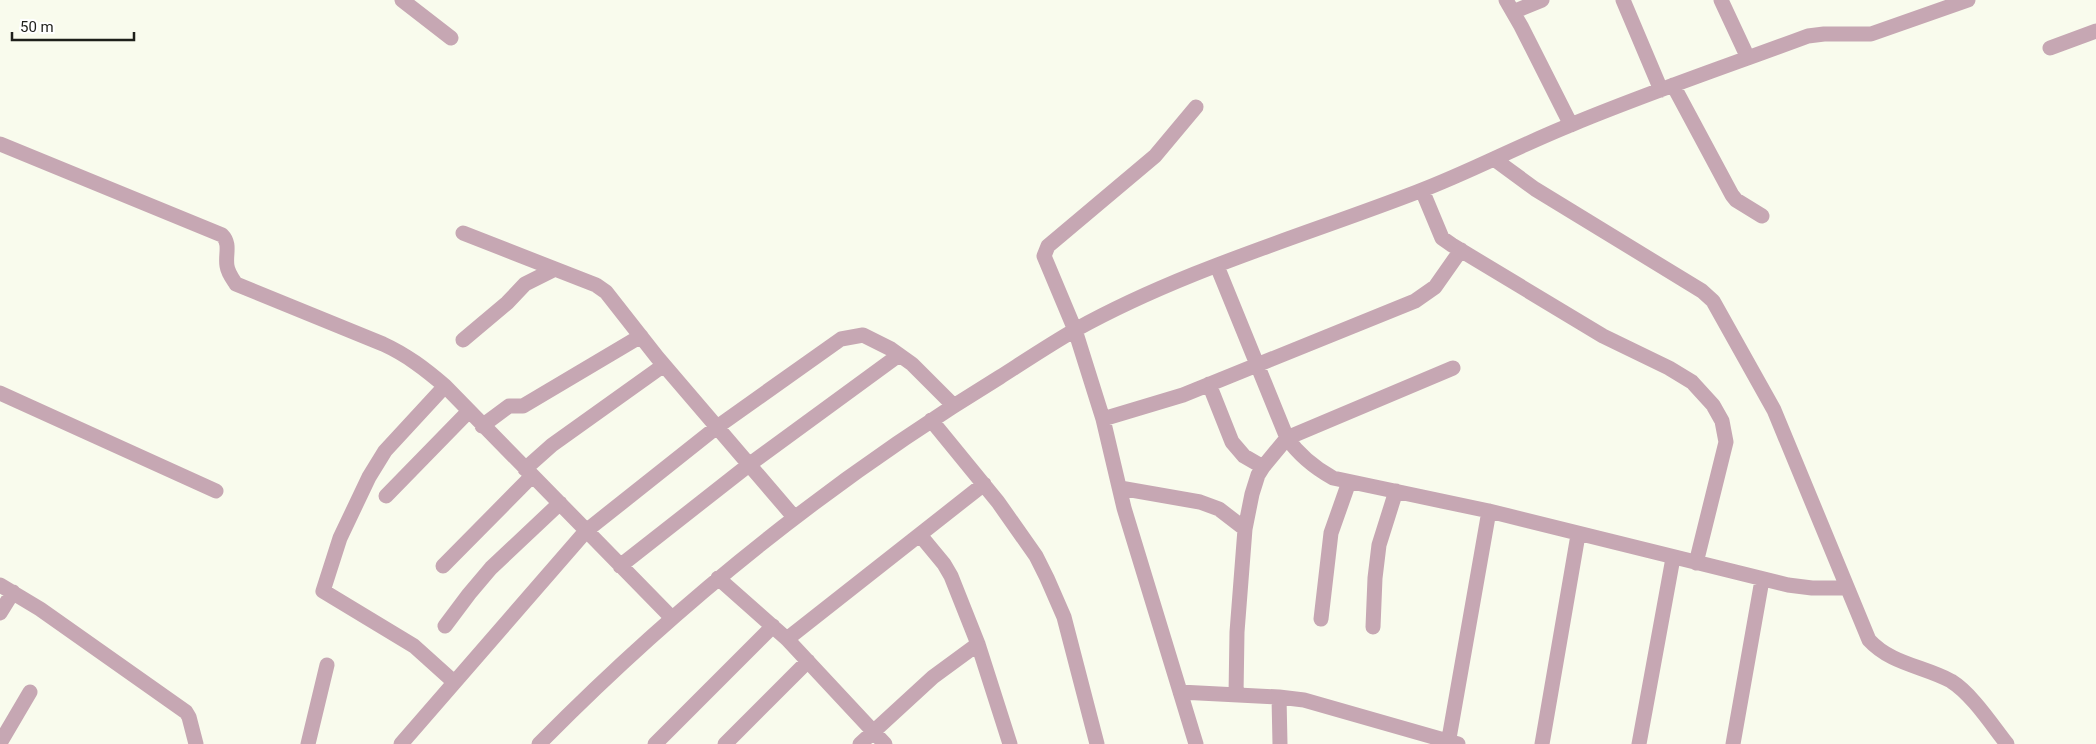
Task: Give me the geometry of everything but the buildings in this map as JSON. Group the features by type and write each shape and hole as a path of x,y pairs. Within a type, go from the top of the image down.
{"street":[{"path":"402,0 451,38"},
{"path":"1542,0 1509,6 1571,124"},
{"path":"1622,0 1667,88 1732,195 1736,200 1762,216"},
{"path":"1721,0 1748,58"},
{"path":"539,744 577,705 671,618 794,517 931,420 1075,330 1160,288 1422,190 1571,124 1748,58 1808,36 1871,34 1968,0"},
{"path":"2050,48 2096,31"},
{"path":"1196,106 1155,156 1048,246 1045,251 1047,265 1075,330 1196,744"},
{"path":"0,144 222,235 227,244 226,264 236,284 402,353 422,366 445,386 468,412 560,503 671,618"},
{"path":"1494,159 1535,189 1702,291 1713,301 1774,410 1869,640 1884,654 1952,682 1965,693 2008,744"},
{"path":"1422,190 1442,238 1603,336 1669,368 1692,382 1713,405 1722,421 1726,442 1696,563"},
{"path":"463,233 596,285 606,292 664,365 794,517"},
{"path":"1102,419 1183,395 1415,301 1434,287 1461,250"},
{"path":"1217,266 1287,438 1293,447 1318,469 1333,478 1489,511 1762,580 1800,588 1847,588"},
{"path":"463,340 507,303 525,284 555,269"},
{"path":"401,744 586,531 717,427 841,339 863,335 891,349 912,364 953,406"},
{"path":"482,426 509,406 523,406 641,336"},
{"path":"620,566 750,464 899,355"},
{"path":"443,566 560,439 664,365"},
{"path":"1236,695 1237,632 1245,529 1252,494 1258,475 1263,467 1287,438 1453,368"},
{"path":"1209,384 1237,450 1263,467"},
{"path":"445,386 385,452 369,477 340,538 324,591 414,646 454,682"},
{"path":"0,393 216,491"},
{"path":"386,496 468,412"},
{"path":"931,420 984,484 1036,556 1064,617 1097,744"},
{"path":"1321,619 1331,533 1349,482"},
{"path":"787,638 984,484"},
{"path":"1120,488 1200,502 1219,509 1245,529"},
{"path":"1374,626 1375,578 1379,546 1396,491"},
{"path":"446,626 491,568 560,503"},
{"path":"1180,692 1304,700 1451,743 1489,511"},
{"path":"920,535 944,564 951,576 978,644 1010,744"},
{"path":"1542,744 1578,535"},
{"path":"1638,744 1673,558"},
{"path":"718,578 787,638 885,744"},
{"path":"1733,744 1762,580"},
{"path":"0,613 6,588 40,609 186,712 196,744"},
{"path":"655,744 773,626"},
{"path":"860,744 933,677 978,644"},
{"path":"725,744 808,661"},
{"path":"308,744 327,665"},
{"path":"0,743 30,692"},
{"path":"1278,697 1280,744"}]}
